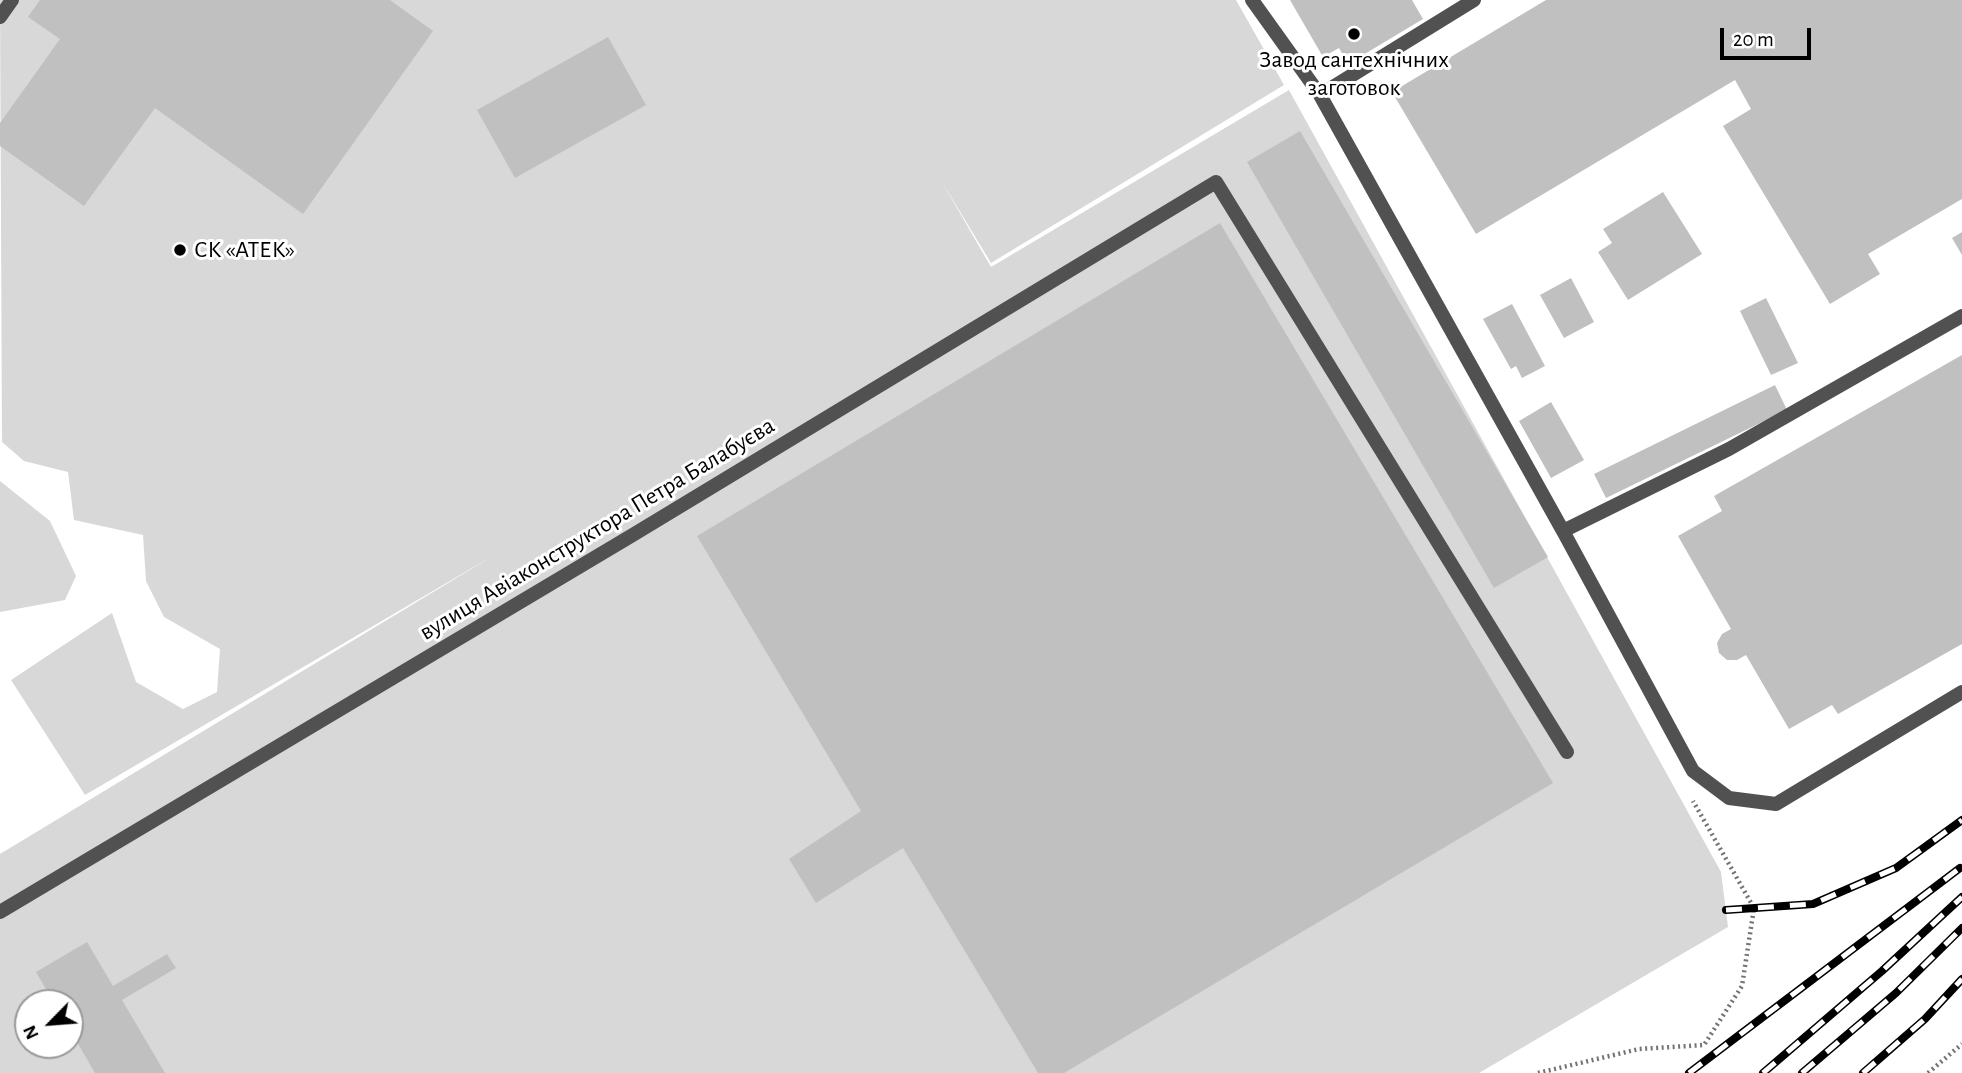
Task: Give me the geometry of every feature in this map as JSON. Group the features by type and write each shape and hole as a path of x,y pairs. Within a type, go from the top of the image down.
{"lane":[{"path":"0,17 12,0"},
{"path":"1252,0 1320,95 1563,531 1693,771 1730,798 1776,804 1962,692"},
{"path":"1320,95 1474,0"},
{"name":"вулиця Авіаконструктора Петра Балабуєва","path":"0,912 631,536 1216,182 1567,752"},
{"path":"1563,531 1729,449 1962,316"}],"path":[{"path":"1538,1073 1639,1049 1704,1045 1742,986 1754,908 1687,790"},
{"path":"1928,1073 1962,1044"}],"shaded area":[{"path":"0,0 1236,0 1284,85 991,263 942,182 991,267 1289,90 1721,872 1728,927 1479,1073 0,1073 0,854 496,554 85,795 11,680 112,613 136,682 183,709 217,692 220,649 164,617 146,581 143,535 74,520 68,472 24,461 2,442"},
{"path":"0,481 50,521 76,576 65,600 0,612"}],"building":[{"path":"40,0 390,0 433,31 303,214 155,108 84,206 0,146 0,123 60,39 28,17"},
{"name":"Завод сантехнічних заготовок","path":"1290,0 1412,0 1423,19 1348,64 1339,48 1323,57"},
{"path":"1546,0 1962,0 1962,199 1868,254 1880,274 1830,304 1723,126 1751,109 1735,80 1476,234 1392,92"},
{"path":"608,37 646,105 515,178 477,110"},
{"path":"1300,131 1548,557 1494,588 1247,162"},
{"path":"1663,192 1702,254 1628,300 1598,252 1612,243 1603,229"},
{"path":"1220,223 1553,783 1064,1073 1038,1073 903,848 816,903 789,859 861,811 697,536"},
{"path":"1962,232 1962,255 1952,238"},
{"path":"1571,278 1594,322 1564,338 1540,295"},
{"path":"1766,298 1798,363 1771,375 1740,311"},
{"path":"1512,304 1545,366 1522,378 1516,366 1511,369 1483,319"},
{"path":"1962,355 1962,644 1838,714 1832,705 1789,729 1746,655 1737,660 1727,660 1719,653 1717,643 1722,634 1731,629 1678,536 1722,511 1714,496"},
{"path":"1775,385 1787,410 1606,498 1594,474"},
{"path":"1551,402 1584,460 1551,478 1519,421"},
{"path":"87,942 113,986 167,954 176,968 122,1000 165,1073 95,1073 84,1054 84,989 46,989 36,972"}],"railway":[{"path":"1726,910 1813,904 1896,868 1962,820"},
{"path":"1689,1073 1960,868"},
{"path":"1763,1073 1882,971 1962,897"},
{"path":"1802,1073 1896,993 1962,928"},
{"path":"1863,1073 1925,1019 1962,979"}],"place":[{"name":"Завод сантехнічних заготовок","path":"1354,34"},
{"name":"СК «АТЕК»","path":"180,250"}]}
